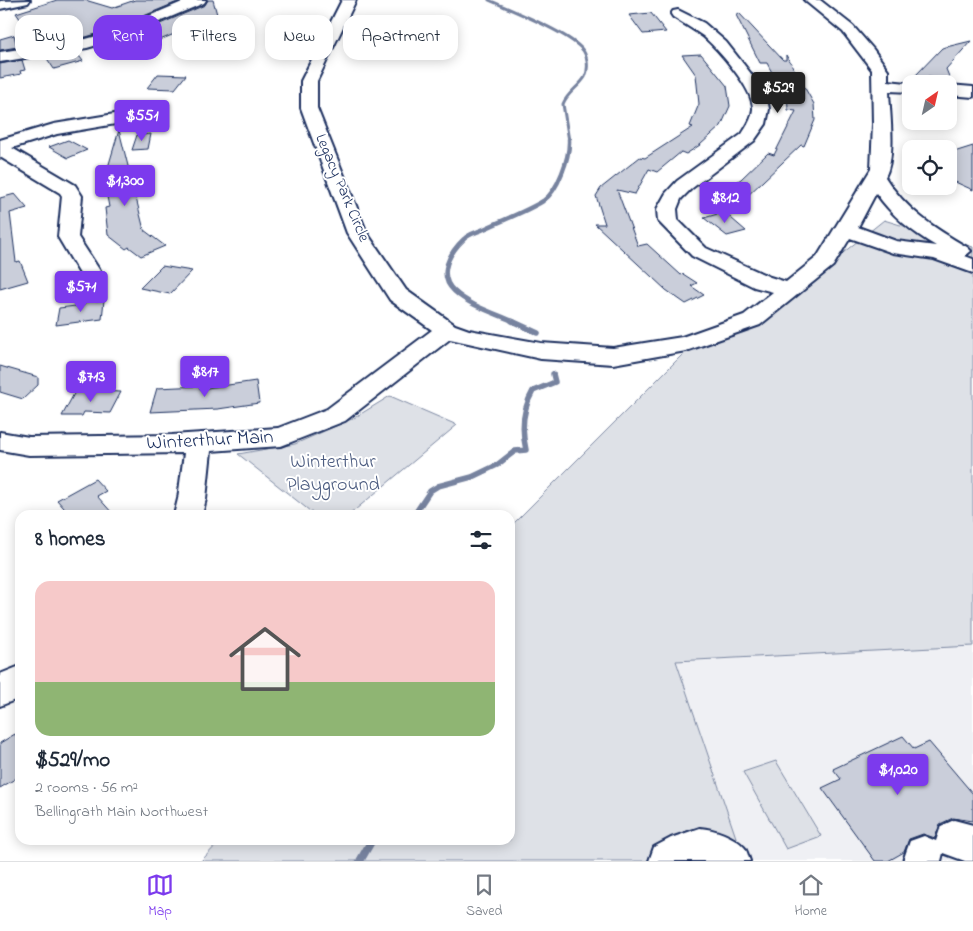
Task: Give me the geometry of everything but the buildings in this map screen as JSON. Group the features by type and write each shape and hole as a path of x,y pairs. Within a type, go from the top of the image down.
{"street":[{"path":"0,5 23,0"},
{"path":"0,58 87,43 116,34 199,0"},
{"name":"Legacy Park Circle","path":"349,0 309,81 309,108 357,233 398,295 447,330 465,336 541,351 613,356 686,344 752,320 825,261 876,178 880,169 882,124 880,70 868,52 848,29 811,0"},
{"path":"678,14 701,26 720,43 756,91 762,110 756,128 742,143 677,191 667,208 668,221 699,252 762,282 790,290"},
{"path":"881,86 902,87"},
{"path":"958,91 973,92"},
{"path":"0,148 54,129 145,114"},
{"path":"0,148 68,189 72,196 68,237 91,274"},
{"path":"876,178 886,196 914,224 973,260"},
{"path":"850,222 882,214 914,224"},
{"path":"850,222 866,238 893,246 938,253 973,266"},
{"path":"825,261 864,250 893,246"},
{"name":"Winterthur Main","path":"0,441 29,446 198,443 281,437 336,415 447,330"},
{"path":"189,510 198,443"},
{"path":"0,691 15,684"},
{"path":"668,861 686,851 702,846 713,849 731,861"}],"shaded area":[{"path":"973,646 973,861 744,861 676,661"}],"green space":[{"path":"884,220 973,247 973,646 676,661 744,861 201,861 216,845 515,845 515,522 692,345 788,297"},
{"name":"Winterthur Playground","path":"390,396 457,425 355,510 309,510 238,454 295,444 354,418"},
{"path":"776,761 821,836 786,849 743,772"}],"waterway":[{"path":"489,0 551,28 581,48 585,54 587,62 585,77 563,104 569,141"},
{"path":"515,322 475,305 454,291 446,278 447,264 454,251 466,237 529,209 543,201 554,190 565,164 569,141"},
{"path":"512,321 538,333"},
{"path":"417,510 430,491 438,486 472,477 497,465 515,451 526,450 523,427 529,398 533,391 555,382 553,374"},
{"path":"360,861 369,845"}]}
